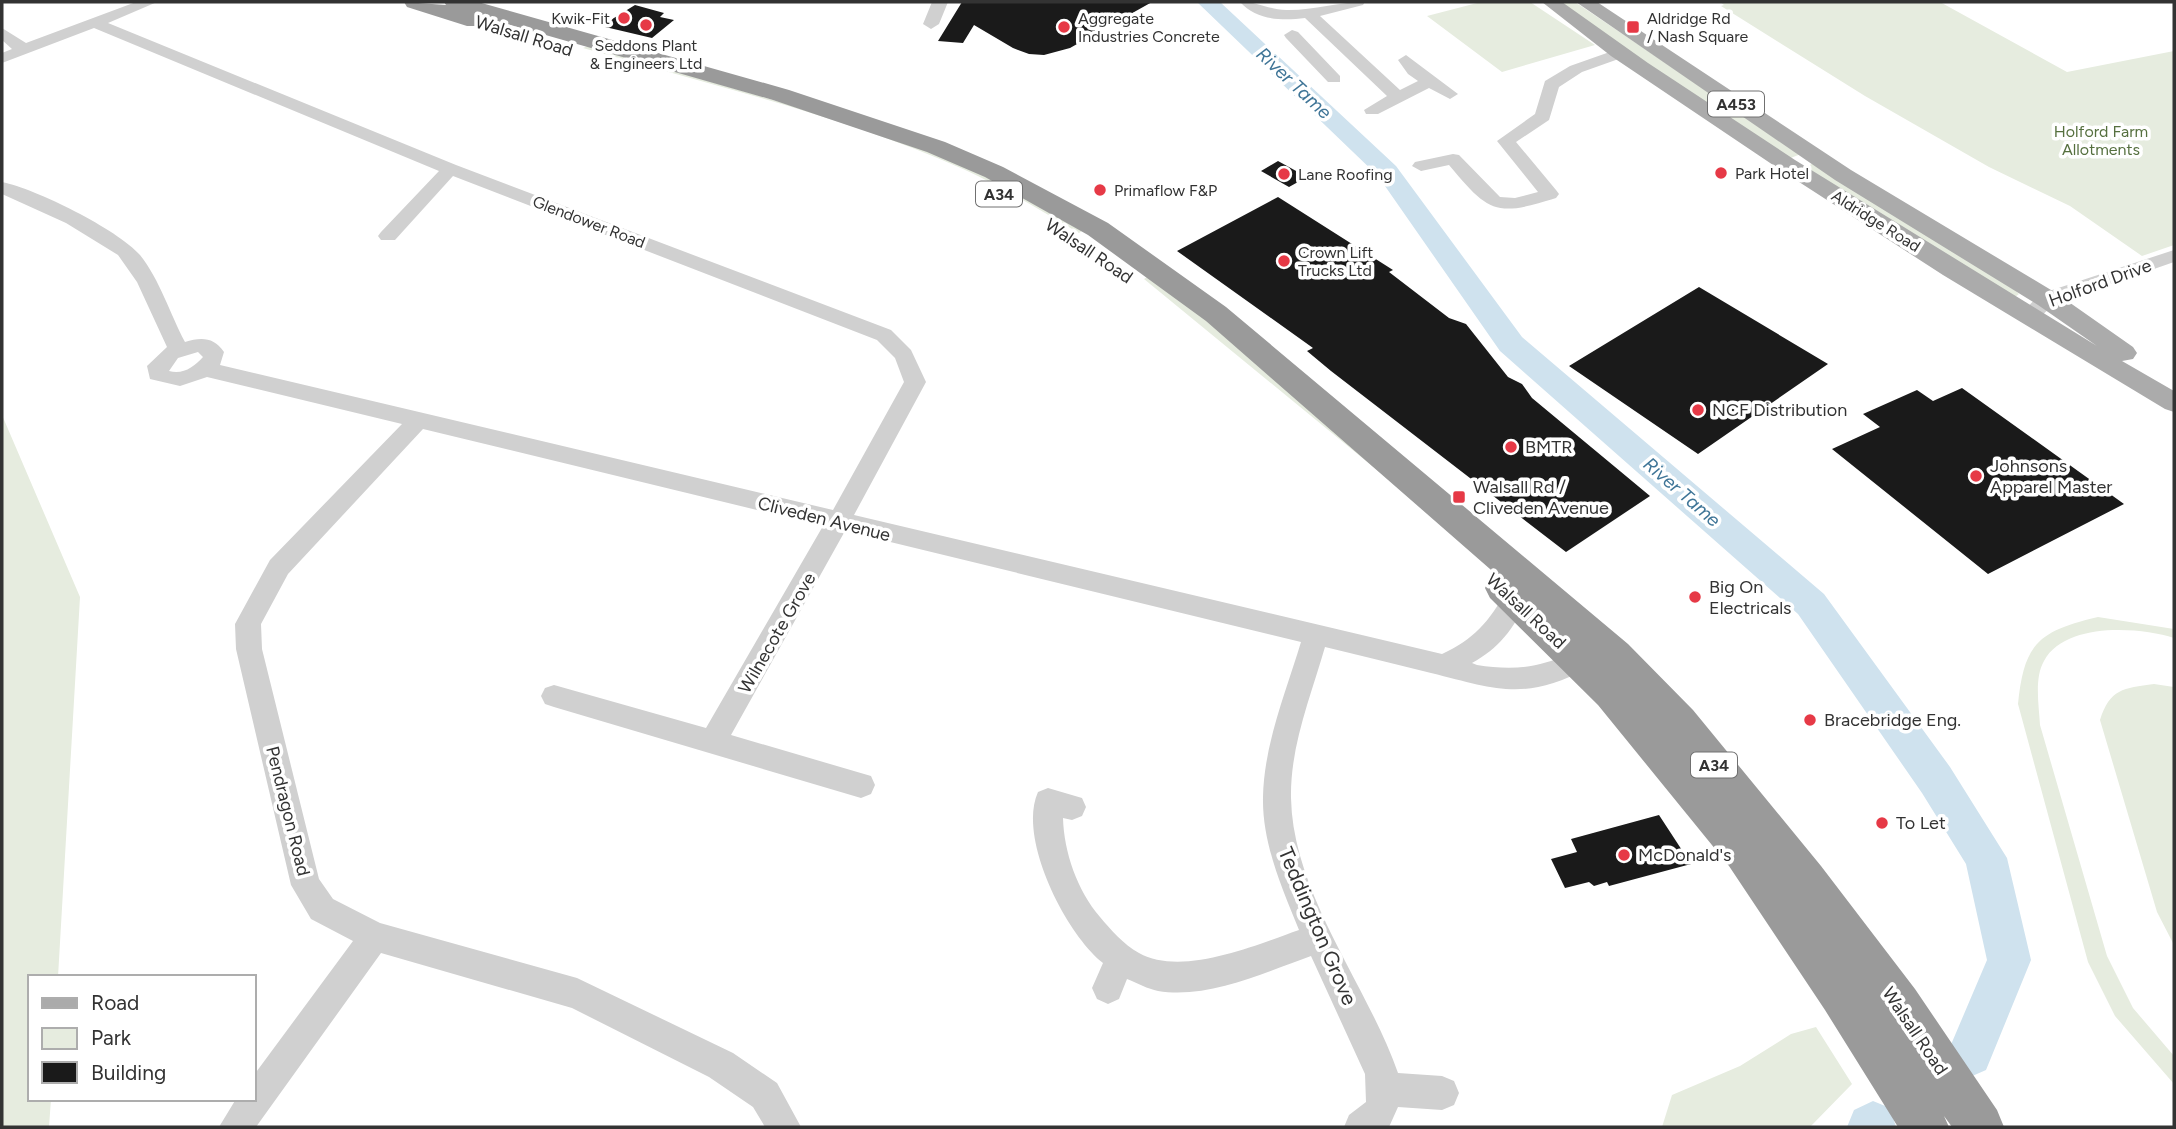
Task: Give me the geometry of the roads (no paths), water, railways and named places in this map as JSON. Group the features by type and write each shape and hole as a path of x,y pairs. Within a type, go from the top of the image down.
{"highway":[{"name":"Walsall Road","path":"415,2 537,41 852,132 977,183 1075,237 1189,321 1515,598 1578,660 1698,795 1744,852 1841,994 1925,1127"},
{"name":"Walsall Road","path":"455,2 865,121 994,172 1098,229 1216,314 1448,509 1615,655 1679,722 1871,968 1981,1122"}],"main road":[{"name":"Aldridge Road","path":"1551,2 1621,53 1788,166 2148,372 2174,397"},
{"name":"Aldridge Road","path":"1585,2 2038,307 2174,402"}],"street":[{"path":"2,58 149,2"},
{"path":"931,24 940,2"},
{"path":"1248,2 1256,9 1272,14 1307,12 1358,2"},
{"path":"1307,12 1398,97"},
{"name":"Glendower Road","path":"94,23 450,169 884,335 896,345 911,368 915,382 893,430 840,523"},
{"path":"2,33 24,50"},
{"path":"1292,35 1334,79"},
{"path":"1421,166 1453,159 1491,202 1504,207 1550,194 1506,141 1543,116 1551,85 1576,69 1621,53"},
{"path":"1321,63 1355,56"},
{"path":"1369,69 1411,59 1429,82 1450,94"},
{"path":"1373,110 1429,82"},
{"path":"388,236 450,169"},
{"path":"2,187 70,219 133,258 157,299 178,349"},
{"name":"Holford Drive","path":"2038,307 2174,256"},
{"path":"207,346 214,352 214,359 205,369 189,377 164,378 158,374 158,366 178,349 207,346"},
{"name":"Cliveden Avenue","path":"205,369 840,523 1443,665 1474,677 1509,680 1551,674 1578,660"},
{"name":"Pendragon Road","path":"418,421 279,567 248,624 248,649 306,885 322,909 375,936 577,994 720,1065 765,1095 783,1127"},
{"name":"Walsall Road","path":"1448,509 1582,642 1578,660"},
{"name":"Wilnecote Grove","path":"713,742 840,523"},
{"path":"1443,665 1488,640 1506,622 1515,598"},
{"name":"Teddington Grove","path":"1316,636 1282,761 1276,798 1282,840 1320,937 1381,1072 1384,1089"},
{"path":"1488,640 1509,680"},
{"path":"554,696 861,785"},
{"path":"1072,807 1048,801 1047,824 1056,861 1069,896 1086,928 1120,959 1154,974 1186,977 1264,957 1320,937"},
{"path":"256,1100 375,936"},
{"path":"1108,988 1120,959"},
{"path":"1361,1127 1374,1121 1386,1100 1384,1089 1442,1093"},
{"path":"236,1127 255,1101"}],"waterway":[{"name":"River Tame","path":"1208,2 1387,171 1511,344 1811,604 1936,780 1986,858 2009,960 1970,1054"}],"place":[{"name":"Kwik-Fit","path":"624,18"},
{"name":"Seddons Plant & Engineers Ltd","path":"646,25"},
{"name":"Aggregate Industries Concrete","path":"1064,27"},
{"name":"Aldridge Rd / Nash Square","path":"1633,27"},
{"name":"Park Hotel","path":"1721,173"},
{"name":"Lane Roofing","path":"1284,174"},
{"name":"Primaflow F&P","path":"1100,190"},
{"name":"Crown Lift Trucks Ltd","path":"1284,261"},
{"name":"NCF Distribution","path":"1698,410"},
{"name":"BMTR","path":"1511,447"},
{"name":"Johnsons Apparel Master","path":"1976,476"},
{"name":"Walsall Rd / Cliveden Avenue","path":"1459,497"},
{"name":"Big On Electricals","path":"1695,597"},
{"name":"Bracebridge Eng.","path":"1810,720"},
{"name":"To Let","path":"1882,823"},
{"name":"McDonald's","path":"1624,855"}],"park label":[{"name":"Holford Farm Allotments","path":"2101,140"}]}
